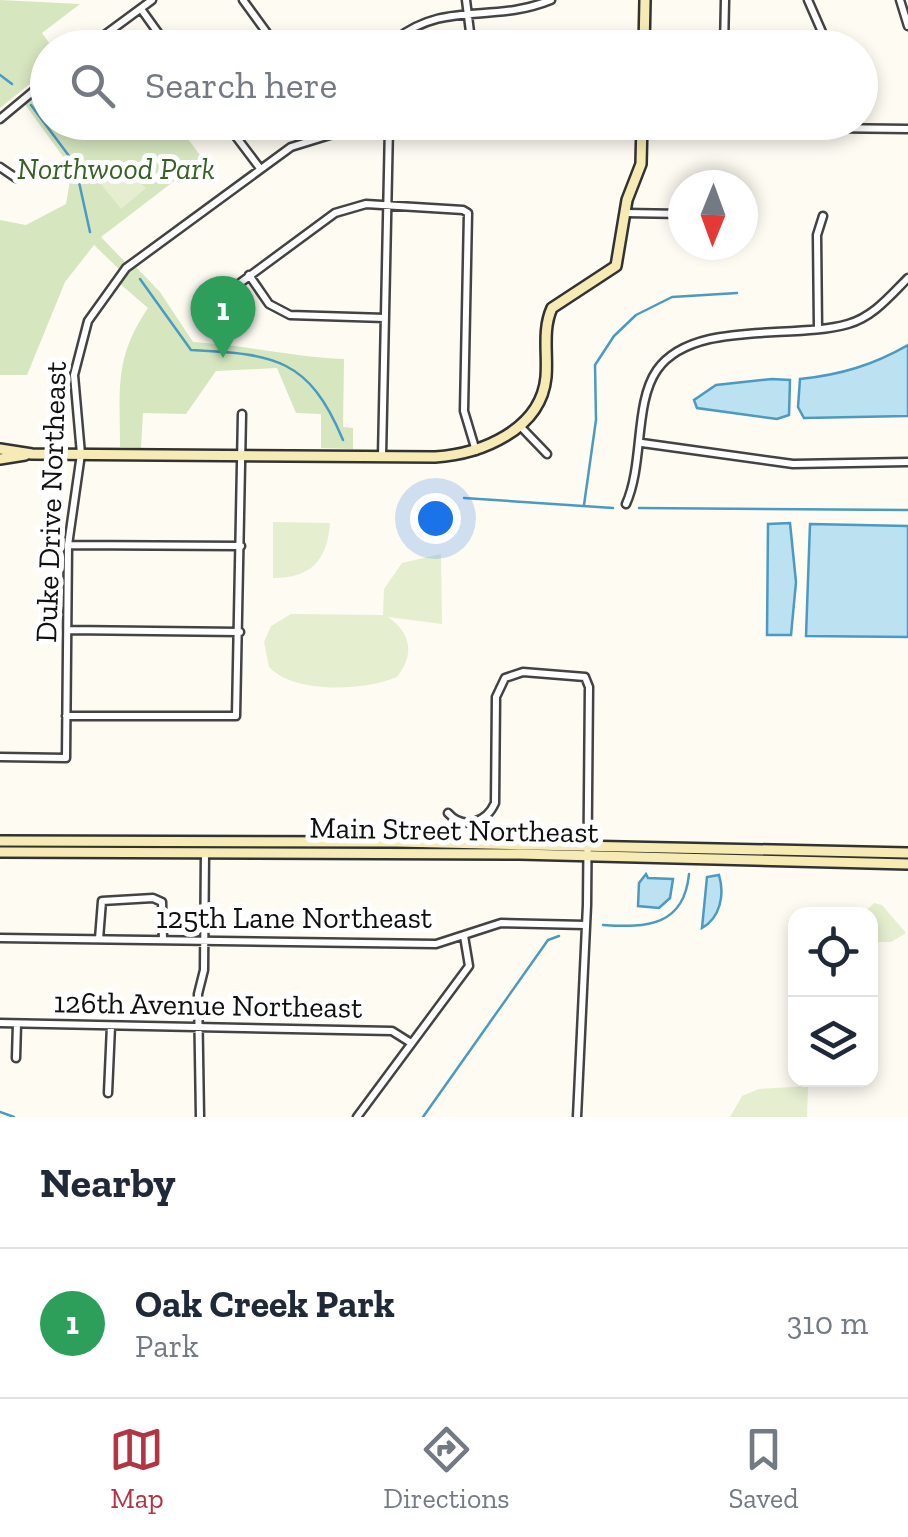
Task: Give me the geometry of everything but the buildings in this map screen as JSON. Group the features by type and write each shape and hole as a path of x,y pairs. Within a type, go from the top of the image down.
{"main road":[{"path":"644,30 645,0"},
{"path":"0,449 32,454 435,457 476,451 520,426 543,393 552,308 616,266 641,164 642,140"},
{"path":"0,459 32,454"},
{"path":"0,840 588,851"},
{"name":"Main Street Northeast","path":"588,851 908,864"},
{"name":"Main Street Northeast","path":"0,852 908,853"}],"street":[{"path":"112,30 152,0"},
{"path":"243,0 265,30"},
{"path":"408,30 432,12 466,4 520,10 551,0"},
{"path":"724,30 725,0"},
{"path":"808,0 821,30"},
{"path":"900,0 908,26"},
{"path":"466,4 470,30"},
{"path":"141,9 156,30"},
{"path":"0,119 30,94"},
{"path":"878,128 908,129"},
{"path":"238,140 259,167"},
{"name":"Duke Drive Northeast","path":"0,757 66,758 68,545 81,454 74,376 88,321 126,268 259,167 309,140"},
{"path":"382,456 389,140"},
{"path":"0,167 16,178"},
{"path":"217,300 335,213 366,204 458,208 468,213 464,411 476,451"},
{"path":"626,213 668,214"},
{"path":"818,328 816,235 823,216"},
{"path":"249,274 269,304 290,315 385,318"},
{"path":"626,504 636,479 649,383 672,353 715,338 848,324 874,312 908,278"},
{"path":"66,716 236,716 242,414"},
{"path":"520,426 547,454"},
{"path":"642,443 793,464 908,462"},
{"path":"68,545 241,546"},
{"path":"68,630 240,632"},
{"path":"448,812 460,822 469,823 486,816 495,803 496,697 505,678 523,672 574,673 585,677 589,687 588,851 577,1117"},
{"path":"200,1117 198,1028 205,852"},
{"path":"98,939 102,901 153,898 162,902 163,940"},
{"name":"125th Lane Northeast","path":"0,938 436,944 501,923 585,926"},
{"path":"357,1117 469,966 464,936"},
{"name":"126th Avenue Northeast","path":"0,1024 392,1031 411,1043"},
{"path":"16,1058 17,1024"},
{"path":"108,1093 111,1026"}],"green space":[{"path":"0,0 80,4 46,30 30,30 30,84 0,108"},
{"name":"Northwood Park","path":"51,140 189,140 203,159 101,237 127,264 120,270 94,245 65,282 27,375 0,375 0,220 26,225 66,204 72,169"},
{"path":"127,171 146,188 121,209 100,183 108,175"},
{"path":"135,266 160,292 193,342 344,359 343,427 353,428 353,449 321,448 321,414 296,413 277,368 216,371 186,414 143,413 141,448 120,447 124,358 148,308 119,283"},
{"path":"273,522 330,523 325,548 315,565 298,575 273,578"},
{"path":"441,554 442,624 388,617 402,630 408,644 406,660 397,677 349,687 312,686 280,676 269,667 264,642 271,626 291,614 383,615 384,589 402,563"},
{"path":"874,903 882,905 906,933 891,942 878,942 878,907 870,907"},
{"path":"808,1087 807,1117 730,1117 742,1096 759,1089"}],"water":[{"path":"908,345 908,416 804,418 798,407 800,379 856,368"},
{"path":"790,380 789,415 777,419 697,408 694,400 716,385"},
{"path":"790,523 796,582 791,635 767,635 768,524"},
{"path":"810,524 908,526 908,637 806,636"},
{"path":"646,874 648,878 673,879 670,898 659,908 638,906 639,883"},
{"path":"719,875 720,905 702,928 707,877"}],"waterway":[{"path":"0,75 12,84"},
{"path":"57,140 75,164 90,232"},
{"path":"140,279 191,350 245,354 285,366 317,392 343,440"},
{"path":"584,505 596,420 595,365 614,336 636,315 672,297 737,293"},
{"path":"464,498 613,508"},
{"path":"639,508 908,510"},
{"path":"603,925 634,926 661,920 680,904 689,874"},
{"path":"423,1117 548,940 559,936"},
{"path":"0,1112 14,1117"}],"place":[{"name":"Oak Creek Park","path":"223,358"}]}
